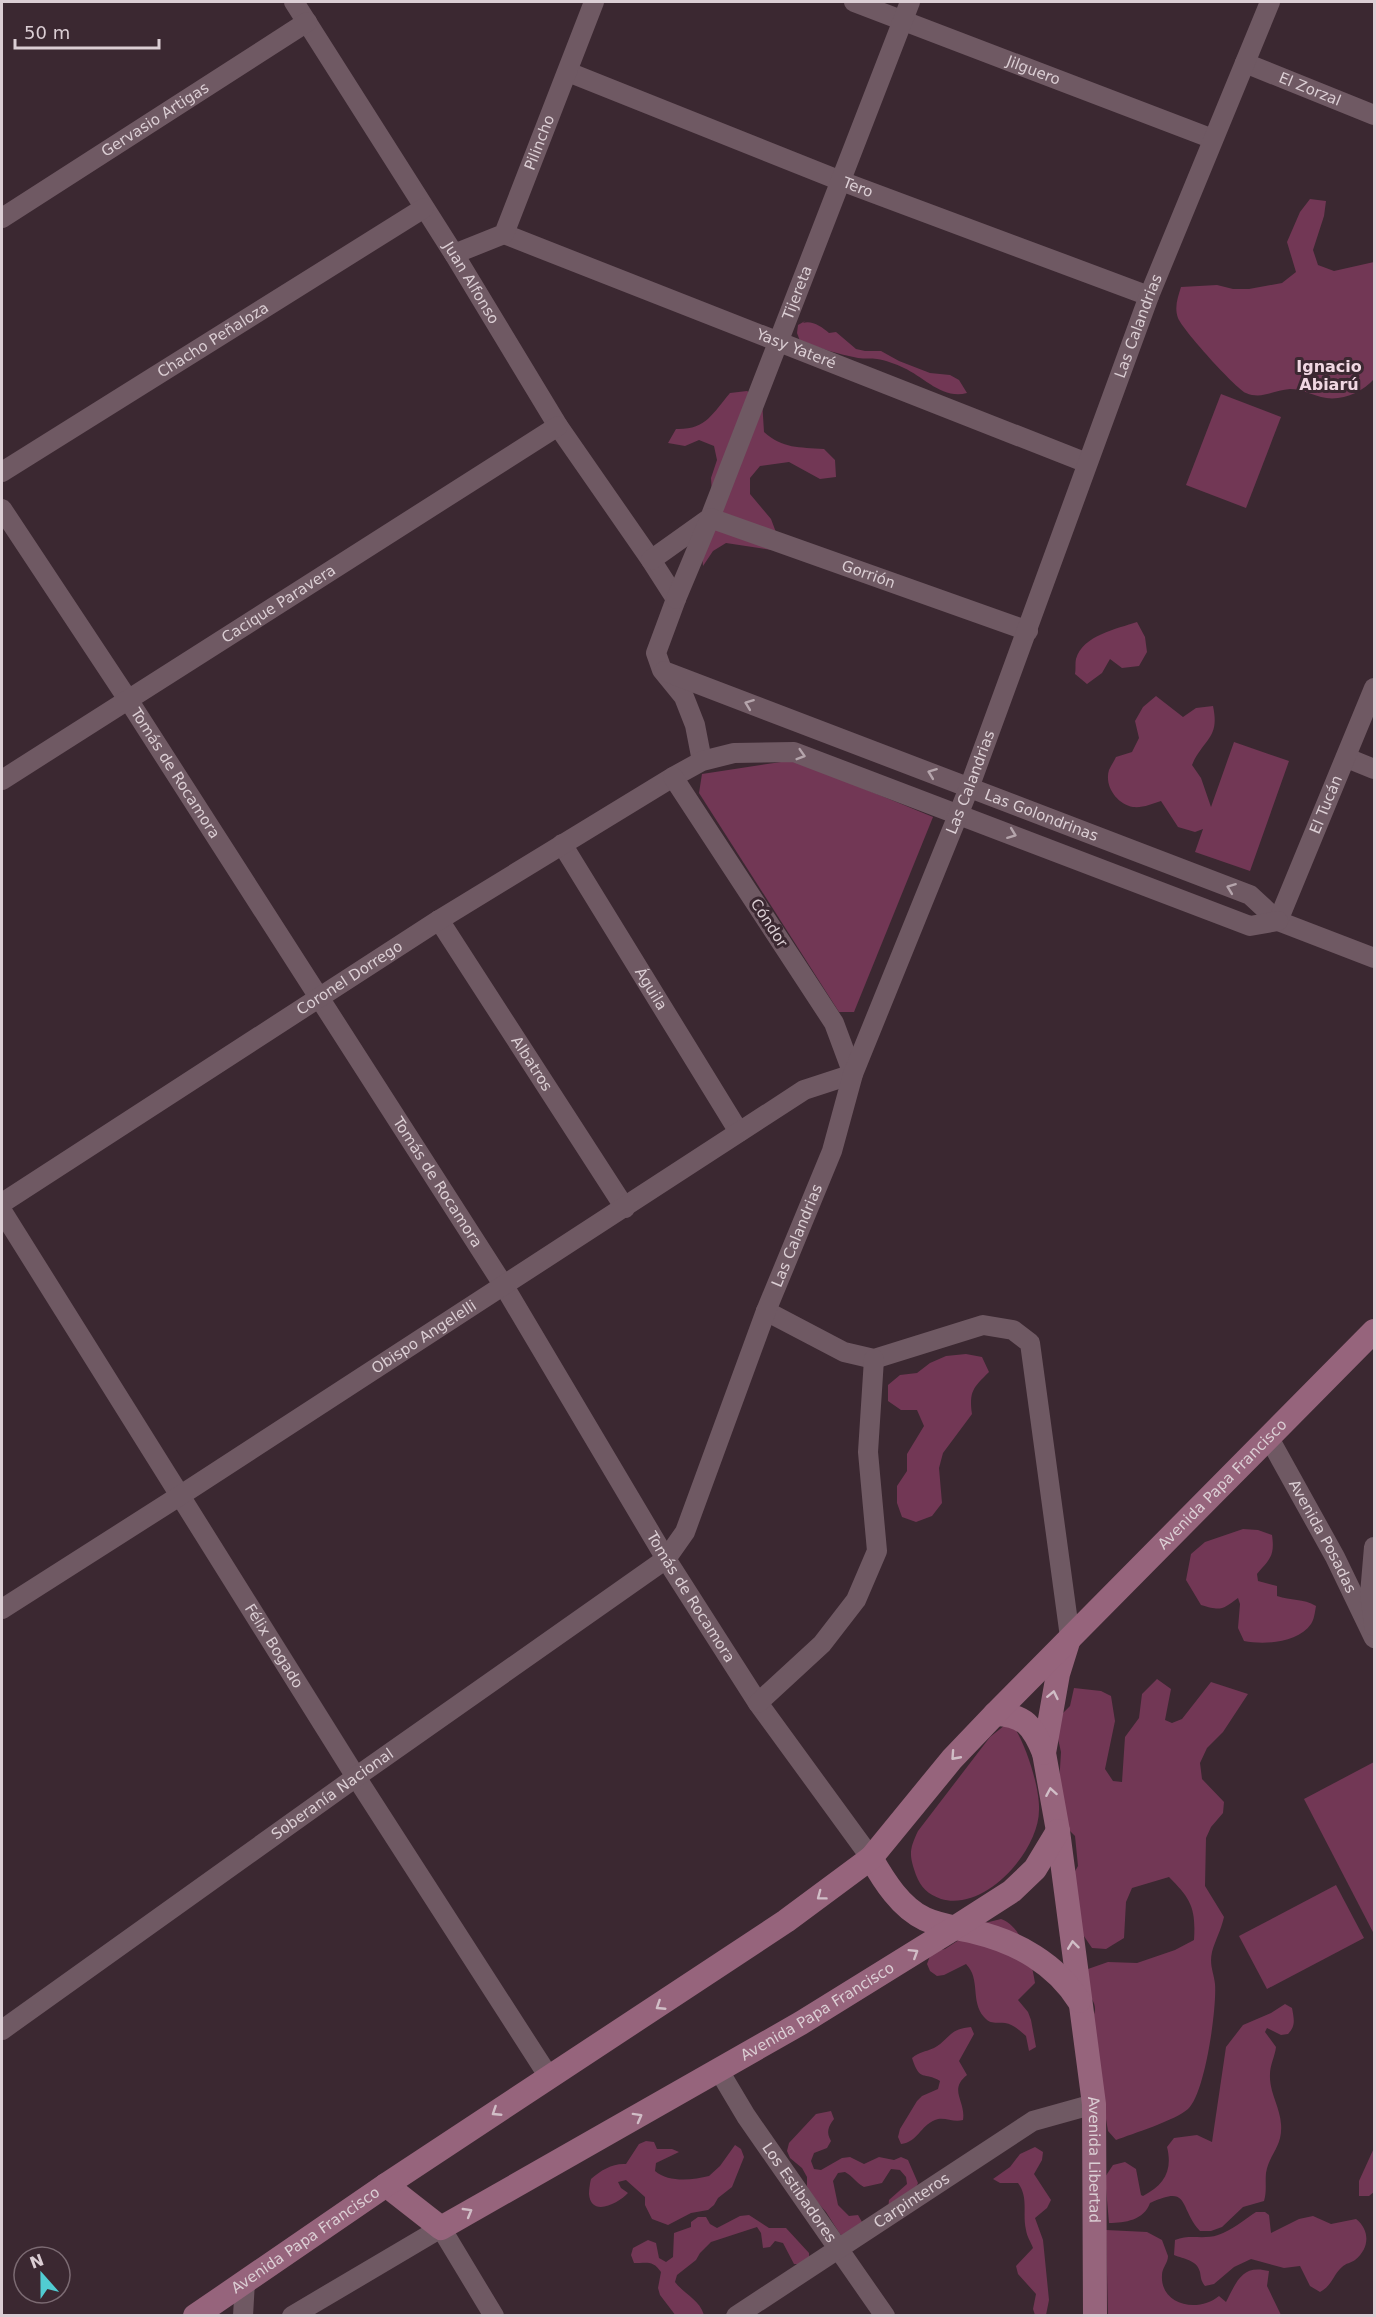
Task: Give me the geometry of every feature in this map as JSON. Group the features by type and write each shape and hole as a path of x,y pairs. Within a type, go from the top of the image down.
{"main road":[{"name":"Avenida Papa Francisco","path":"195,2316 386,2185 786,1921 871,1858 952,1759 1374,1331"},
{"name":"Avenida Papa Francisco","path":"386,2185 441,2228 801,2023 956,1927 1020,1884 1035,1869 1058,1831 1044,1753 1058,1674 1070,1637"},
{"path":"995,1714 1012,1714 1026,1722 1036,1734 1044,1753"},
{"name":"Avenida Libertad","path":"1058,1831 1094,2104 1095,2316"},
{"name":"Avenida Libertad","path":"871,1858 894,1892 907,1906 926,1919 989,1935 1016,1945 1057,1973 1069,1985 1080,2003"}],"street":[{"name":"Juan Alfonso","path":"294,2 454,254 558,426 676,599"},
{"name":"Pilincho","path":"504,234 594,2"},
{"name":"Jilguero","path":"854,2 1213,139"},
{"name":"Tijereta","path":"663,670 656,653 780,342 910,2"},
{"name":"Las Calandrias","path":"666,1559 685,1532 766,1311 832,1151 853,1074 969,788 1028,631 1149,296 1270,2"},
{"name":"Gervasio Artigas","path":"2,218 307,22"},
{"name":"El Zorzal","path":"1245,63 1374,116"},
{"name":"Tero","path":"568,72 841,181 1149,296"},
{"name":"Chacho Peñaloza","path":"2,472 424,208"},
{"path":"454,254 504,234"},
{"name":"Yasy Yateré","path":"504,234 1087,463"},
{"name":"Cacique Paravera","path":"2,780 558,426"},
{"name":"Tomás de Rocamora","path":"2,509 129,701 504,1286 666,1559 758,1704 871,1858"},
{"path":"651,560 710,518"},
{"name":"Gorrión","path":"710,518 1028,631"},
{"path":"663,670 684,697 695,725 702,761"},
{"name":"Las Golondrinas","path":"663,670 1250,896 1278,921 1374,958"},
{"name":"El Tucán","path":"1278,921 1374,688"},
{"name":"Las Golondrinas","path":"702,761 734,753 794,752 1250,926 1278,921"},
{"path":"1347,758 1374,769"},
{"name":"Coronel Dorrego","path":"2,1203 438,920 702,761"},
{"name":"Cóndor","path":"673,777 834,1023 853,1074"},
{"name":"Águila","path":"562,844 740,1132"},
{"name":"Albatros","path":"438,920 625,1208"},
{"name":"Obispo Angelelli","path":"2,1609 625,1208 804,1090 853,1074"},
{"name":"Félix Bogado","path":"2,1211 356,1777 549,2077"},
{"path":"766,1311 844,1352 874,1359 983,1325 1013,1330 1030,1343 1070,1637"},
{"path":"758,1704 822,1644 856,1600 877,1551 868,1452 874,1359"},
{"name":"Avenida Posadas","path":"1269,1438 1335,1557 1374,1638"},
{"path":"1374,1547 1370,1594 1374,1616"},
{"name":"Soberanía Nacional","path":"2,2030 666,1559"},
{"name":"Los Estibadores","path":"718,2069 746,2116 885,2316"},
{"name":"Carpinteros","path":"736,2316 1033,2121 1094,2104"},
{"path":"292,2316 441,2228 494,2316"},
{"path":"243,2316 245,2281"}],"shaded area":[{"path":"1310,199 1326,201 1324,216 1313,250 1318,265 1334,271 1374,262 1374,379 1357,392 1336,398 1321,397 1290,389 1252,395 1231,381 1198,345 1178,318 1176,310 1181,287 1217,285 1233,289 1249,289 1282,283 1296,272 1287,242 1300,212"},
{"path":"805,321 803,323 813,323 829,333 836,332 856,349 881,351 930,373 950,375 959,380 967,393 942,391 911,372 887,361 829,351 800,341 797,333 798,325"},
{"path":"747,391 762,400 764,432 785,444 824,449 835,460 836,477 820,479 789,462 760,466 750,478 750,494 771,519 777,535 772,550 726,543 713,551 703,566 702,554 712,494 711,478 717,460 714,446 699,440 685,446 668,443 676,429 686,429 702,424 730,393"},
{"path":"1221,394 1281,417 1246,508 1186,485"},
{"path":"1137,622 1145,637 1147,652 1139,666 1122,668 1110,659 1102,673 1087,684 1075,674 1076,659 1086,644 1111,630"},
{"path":"1156,696 1183,717 1196,708 1213,706 1215,717 1213,732 1192,765 1201,778 1211,807 1234,742 1289,761 1250,871 1195,852 1203,829 1195,832 1178,827 1161,801 1133,807 1117,798 1110,788 1109,770 1116,757 1132,752 1139,738 1135,721 1143,707"},
{"path":"794,760 933,817 854,1012 839,1012 699,793 702,774"},
{"path":"966,1354 982,1357 989,1372 973,1390 972,1414 943,1453 939,1468 942,1503 932,1516 916,1522 902,1517 897,1503 897,1486 907,1471 907,1454 924,1426 917,1410 901,1410 888,1401 888,1385 900,1375 917,1373 930,1363 946,1356"},
{"path":"1243,1529 1258,1530 1272,1535 1272,1553 1257,1574 1258,1581 1277,1586 1277,1596 1316,1606 1311,1624 1298,1635 1271,1642 1244,1641 1238,1628 1240,1604 1238,1598 1221,1608 1201,1605 1186,1580 1191,1554 1205,1542"},
{"path":"1157,1679 1171,1689 1165,1720 1172,1723 1182,1719 1211,1682 1248,1694 1223,1732 1207,1748 1200,1763 1202,1779 1224,1802 1223,1813 1211,1827 1206,1838 1205,1886 1224,1917 1211,1957 1215,1984 1214,2012 1209,2050 1200,2087 1188,2109 1182,2113 1116,2140 1108,2131 1106,2119 1096,2118 1085,2028 1095,2011 1094,2002 1083,1986 1088,1969 1108,1962 1137,1963 1175,1950 1194,1940 1193,1912 1187,1898 1169,1877 1132,1888 1126,1902 1124,1938 1106,1949 1092,1948 1073,1920 1070,1880 1078,1866 1075,1836 1057,1818 1061,1752 1056,1730 1059,1717 1070,1706 1074,1688 1101,1691 1111,1696 1115,1721 1105,1769 1113,1781 1122,1782 1125,1737 1139,1718 1142,1694"},
{"path":"1005,1725 1014,1727 1031,1767 1039,1801 1037,1826 1020,1860 991,1887 975,1896 958,1901 941,1899 932,1895 918,1880 911,1857 913,1843 918,1831 990,1737"},
{"path":"1374,1762 1374,1934 1304,1799"},
{"path":"1336,1885 1364,1938 1267,1989 1239,1936"},
{"path":"1001,1919 1009,1923 1021,1937 1034,1975 1035,1983 1018,2000 1028,2012 1031,2020 1036,2047 1029,2051 1026,2036 1016,2028 1008,2024 991,2022 984,2017 977,2004 971,1970 966,1964 937,1976 930,1971 927,1964 930,1956 937,1951 945,1949 985,1923"},
{"path":"1285,2004 1292,2008 1294,2022 1291,2031 1281,2035 1267,2028 1265,2032 1276,2047 1270,2081 1280,2118 1281,2132 1266,2173 1264,2201 1243,2207 1222,2227 1211,2231 1200,2231 1182,2201 1172,2196 1150,2203 1139,2217 1109,2223 1105,2177 1113,2165 1125,2162 1136,2169 1143,2196 1156,2187 1165,2176 1169,2163 1167,2147 1174,2138 1197,2135 1212,2142 1226,2047 1243,2025"},
{"path":"971,2027 974,2034 959,2061 967,2075 961,2080 958,2091 963,2120 935,2120 907,2143 901,2144 898,2137 900,2129 917,2101 922,2096 938,2089 940,2081 920,2074 912,2058 939,2045 953,2032"},
{"path":"831,2111 834,2119 828,2130 831,2141 827,2148 814,2153 811,2161 814,2169 821,2170 842,2158 850,2157 864,2164 879,2157 894,2160 901,2157 908,2160 918,2183 915,2190 888,2210 889,2200 907,2184 906,2177 900,2170 891,2169 882,2183 864,2187 845,2172 838,2173 833,2181 838,2205 849,2216 858,2215 862,2222 853,2236 846,2239 810,2194 807,2177 802,2168 790,2158 787,2151 789,2143 816,2114"},
{"path":"646,2141 654,2142 657,2149 672,2149 679,2152 656,2163 655,2171 674,2179 709,2176 720,2166 735,2145 741,2149 744,2157 732,2187 718,2198 714,2205 708,2210 691,2213 668,2225 652,2219 645,2205 645,2197 626,2180 618,2182 621,2188 628,2193 624,2197 606,2206 595,2205 589,2194 591,2179 607,2168 626,2164 639,2144"},
{"path":"1035,2147 1043,2152 1042,2160 1034,2174 1051,2200 1047,2208 1035,2218 1043,2240 1049,2300 1046,2315 1035,2315 1033,2309 1036,2294 1018,2274 1016,2266 1033,2248 1026,2230 1023,2194 1018,2183 1000,2183 993,2179 1010,2167 1020,2154"},
{"path":"1374,2148 1374,2192 1369,2196 1359,2196 1359,2181"},
{"path":"1256,2212 1265,2212 1269,2215 1271,2233 1299,2219 1313,2216 1331,2224 1356,2219 1364,2228 1366,2245 1360,2255 1342,2267 1328,2286 1320,2292 1310,2286 1300,2266 1284,2268 1251,2259 1234,2267 1214,2284 1205,2286 1196,2265 1174,2255 1175,2240 1218,2235"},
{"path":"749,2215 769,2228 786,2228 809,2253 809,2262 794,2264 783,2243 775,2241 770,2247 763,2248 761,2233 757,2227 711,2242 696,2260 677,2275 675,2282 699,2305 704,2315 676,2316 660,2295 658,2288 661,2272 652,2264 634,2263 631,2255 633,2248 648,2240 656,2243 659,2258 666,2262 673,2257 674,2233 691,2227 691,2222 698,2217 706,2217 710,2224 717,2228 740,2216"},
{"path":"1106,2230 1147,2232 1162,2240 1168,2256 1162,2272 1163,2286 1167,2294 1182,2304 1201,2304 1219,2296 1226,2302 1237,2281 1246,2272 1260,2269 1269,2271 1267,2286 1281,2315 1108,2315"}],"district":[{"name":"Ignacio Abiarú","path":"1329,375"}]}
